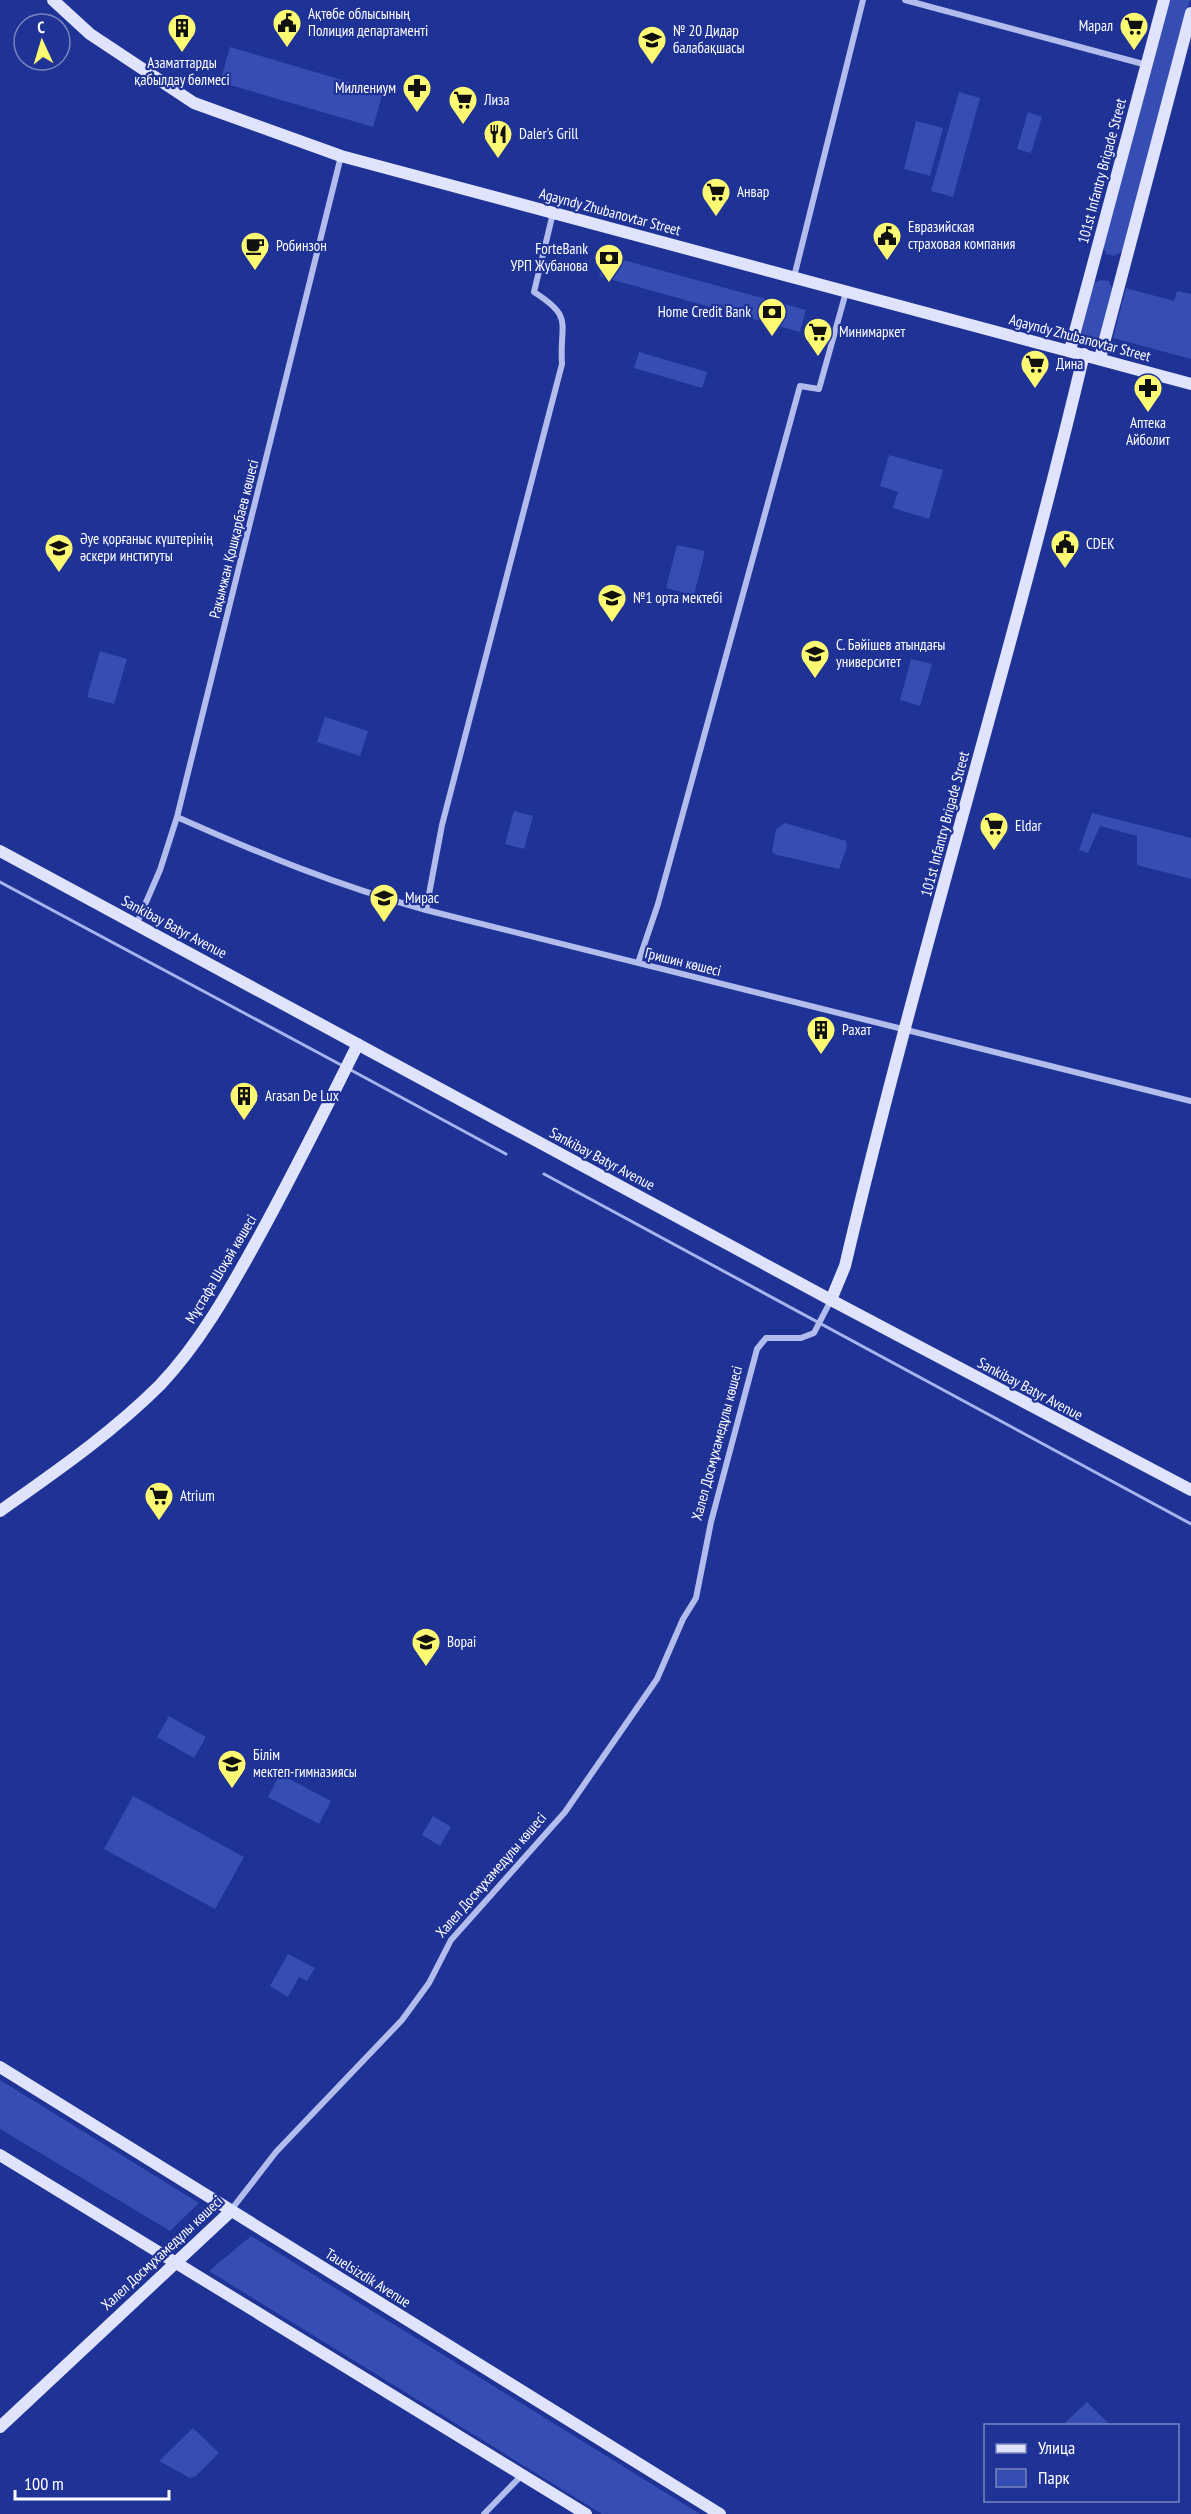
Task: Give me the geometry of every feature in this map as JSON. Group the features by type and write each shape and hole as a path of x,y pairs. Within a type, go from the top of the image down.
{"street":[{"name":"Agayndy Zhubanovtar Street","path":"53,0 90,34 194,103 341,156 1191,384"},
{"path":"795,277 863,0"},
{"path":"905,0 1147,65"},
{"name":"101st Infantry Brigade Street","path":"1070,350 1164,0"},
{"path":"1100,358 1191,13"},
{"name":"Рақымжан Қошқарбаев көшесі","path":"136,923 160,870 177,817 341,156"},
{"path":"426,910 442,825 562,364 561,344 565,324 558,309 534,292 553,212"},
{"path":"638,963 660,897 800,386 819,388 846,291"},
{"name":"101st Infantry Brigade Street","path":"831,1300 845,1266 904,1030 971,790 1084,354"},
{"name":"Гришин көшесі","path":"177,817 281,863 368,894 1191,1101"},
{"name":"Sankibay Batyr Avenue","path":"0,851 831,1300 1191,1490"},
{"name":"Мұстафа Шоқай көшесі","path":"0,1511 66,1465 127,1416 161,1383 198,1338 243,1266 358,1044"},
{"name":"Халел Досмұхамедұлы көшесі","path":"0,2427 231,2211 276,2152 402,2020 429,1983 451,1940 565,1812 645,1699 657,1679 683,1619 696,1598 711,1522 757,1349 766,1338 801,1338 814,1333 819,1328 831,1300"},
{"name":"Tauelsizdik Avenue","path":"0,2067 720,2514"},
{"path":"0,2156 586,2514"},
{"path":"484,2514 522,2475"}],"green space":[{"path":"1170,0 1190,0 1123,251 1114,256 1106,254 1103,246"},
{"path":"230,47 383,92 373,127 220,82"},
{"path":"959,92 980,98 953,197 931,191"},
{"path":"1028,112 1042,117 1031,153 1017,149"},
{"path":"916,121 943,128 930,176 904,169"},
{"path":"605,255 806,310 800,332 599,276"},
{"path":"1101,280 1109,281 1112,289 1100,337 1088,341 1080,331 1093,283"},
{"path":"1126,288 1174,301 1177,291 1191,294 1191,359 1113,338"},
{"path":"639,352 707,372 702,388 634,368"},
{"path":"889,455 943,470 929,519 893,508 898,492 880,486"},
{"path":"677,545 705,551 694,595 666,588"},
{"path":"100,651 127,659 114,704 87,697"},
{"path":"911,659 932,664 920,706 900,700"},
{"path":"325,717 368,731 360,756 317,742"},
{"path":"514,811 533,816 524,849 505,844"},
{"path":"1092,813 1191,838 1191,879 1137,865 1137,836 1100,826 1088,853 1079,850"},
{"path":"785,823 846,841 847,847 839,869 772,852 776,829"},
{"path":"169,1716 206,1737 194,1758 157,1737"},
{"path":"280,1774 331,1801 319,1824 268,1797"},
{"path":"133,1796 244,1857 215,1909 104,1849"},
{"path":"433,1816 451,1827 440,1846 422,1835"},
{"path":"288,1954 315,1968 307,1981 299,1977 288,1997 270,1986"},
{"path":"0,2080 199,2203 170,2231 0,2129"},
{"path":"251,2236 700,2514 602,2514 209,2271"},
{"path":"1087,2402 1109,2424 1064,2424"},
{"path":"193,2428 219,2453 196,2476 190,2478 159,2461"}],"waterway":[{"path":"0,882 343,1066"},
{"path":"349,1069 506,1154"},
{"path":"544,1174 1191,1524"}],"place":[{"name":"Ақтөбе облысының Полиция департаменті","path":"287,48"},
{"name":"Марал","path":"1134,52"},
{"name":"Азаматтарды қабылдау бөлмесі","path":"182,54"},
{"name":"№ 20 Дидар балабақшасы","path":"652,66"},
{"name":"Миллениум","path":"417,114"},
{"name":"Лиза","path":"463,126"},
{"name":"Daler’s Grill","path":"498,160"},
{"name":"Анвар","path":"716,218"},
{"name":"Евразийская страховая компания","path":"887,262"},
{"name":"Робинзон","path":"255,272"},
{"name":"ForteBank УРП Жубанова","path":"609,284"},
{"name":"Home Credit Bank","path":"772,338"},
{"name":"Минимаркет","path":"818,358"},
{"name":"Дина","path":"1035,390"},
{"name":"Аптека Айболит","path":"1148,414"},
{"name":"CDEK","path":"1065,570"},
{"name":"Әуе қорғаныс күштерінің әскери институты","path":"59,574"},
{"name":"№1 орта мектебі","path":"612,624"},
{"name":"С. Бәйішев атындағы университет","path":"815,680"},
{"name":"Eldar","path":"994,852"},
{"name":"Мирас","path":"384,924"},
{"name":"Рахат","path":"821,1056"},
{"name":"Arasan De Lux","path":"244,1122"},
{"name":"Atrium","path":"159,1522"},
{"name":"Bopai","path":"426,1668"},
{"name":"Білім мектеп-гимназиясы","path":"232,1790"}]}
